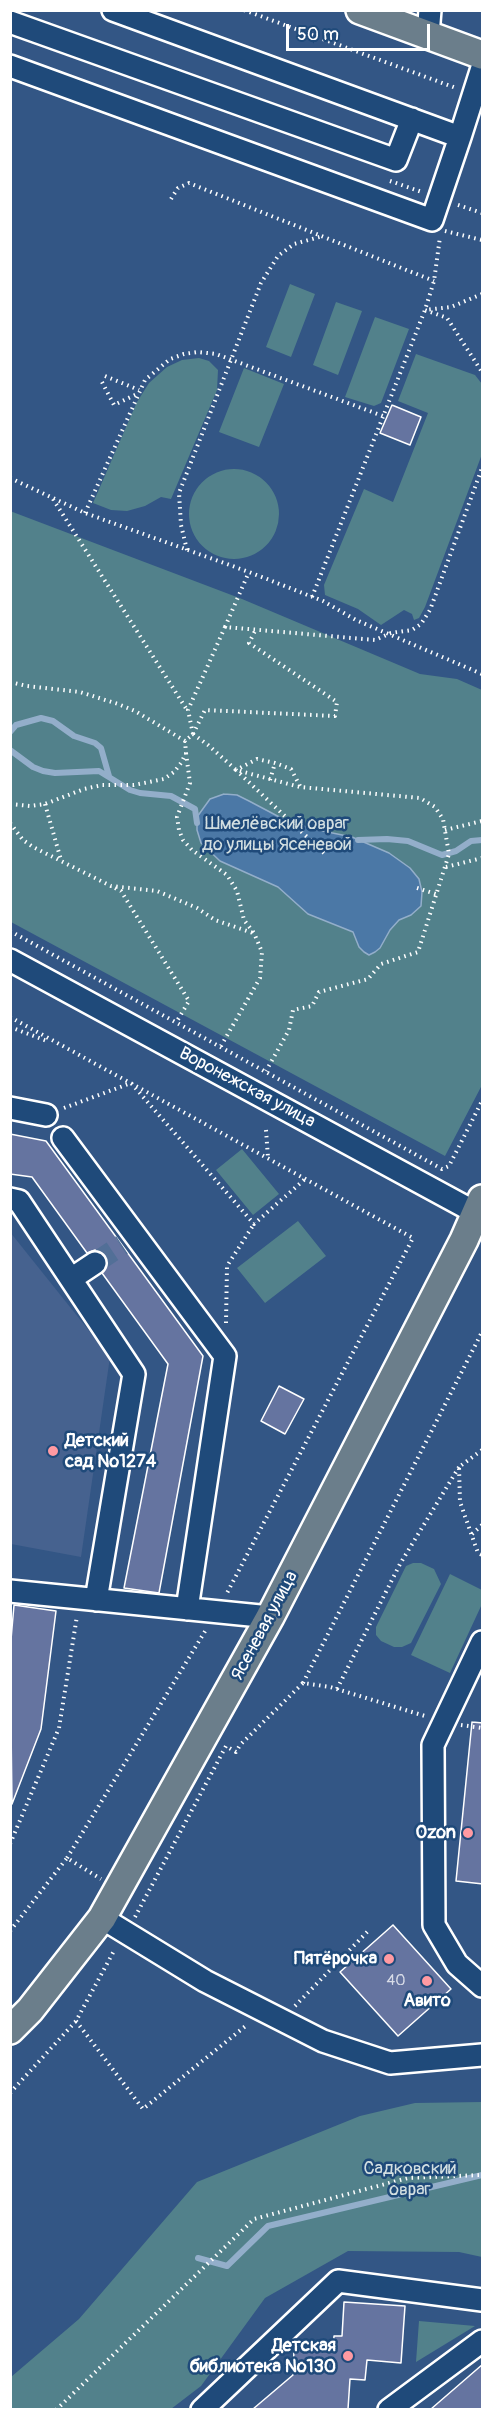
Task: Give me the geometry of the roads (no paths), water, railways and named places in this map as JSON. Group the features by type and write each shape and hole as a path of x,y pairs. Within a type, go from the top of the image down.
{"main road":[{"path":"360,10 429,23 483,56"},
{"name":"Ясеневая улица","path":"10,2030 30,2010 102,1918 270,1617 480,1209"}],"street":[{"path":"113,10 460,137"},
{"path":"10,22 396,160 412,119"},
{"path":"10,66 432,220 483,68"},
{"name":"Воронежская улица","path":"10,960 480,1209"},
{"path":"10,1108 46,1115"},
{"path":"63,1138 129,1241 225,1356 187,1609"},
{"path":"10,1200 19,1201 134,1374 88,1599"},
{"path":"71,1279 95,1263"},
{"path":"10,1592 270,1617"},
{"path":"483,1642 433,1745 434,1925 457,1964 483,1986"},
{"path":"102,1918 205,1981 323,2041 390,2063 483,2055"},
{"path":"202,2409 338,2281 483,2300"},
{"path":"389,2409 483,2341"}],"waterway":[{"path":"10,732 16,725 41,718 53,721 74,736 95,743 101,748 109,776"},
{"path":"10,750 33,767 43,771 55,773 99,771 130,790 171,796 195,809 197,823"},
{"path":"358,840 408,841 442,855 456,851 471,841 482,840"},
{"path":"198,2258 227,2266 268,2226 482,2175"}],"tunnel":[{"path":"95,1263 122,1245"}],"place":[{"name":"Детский сад №1274","path":"53,1451"},
{"name":"Ozon","path":"468,1833"},
{"name":"Пятёрочка","path":"389,1959"},
{"name":"Авито","path":"427,1981"},
{"name":"Детская библиотека №130","path":"348,2356"}],"park label":[{"name":"Шмелёвский овраг до улицы Ясеневой","path":"277,834"},
{"name":"Садковский овраг","path":"410,2179"}]}
